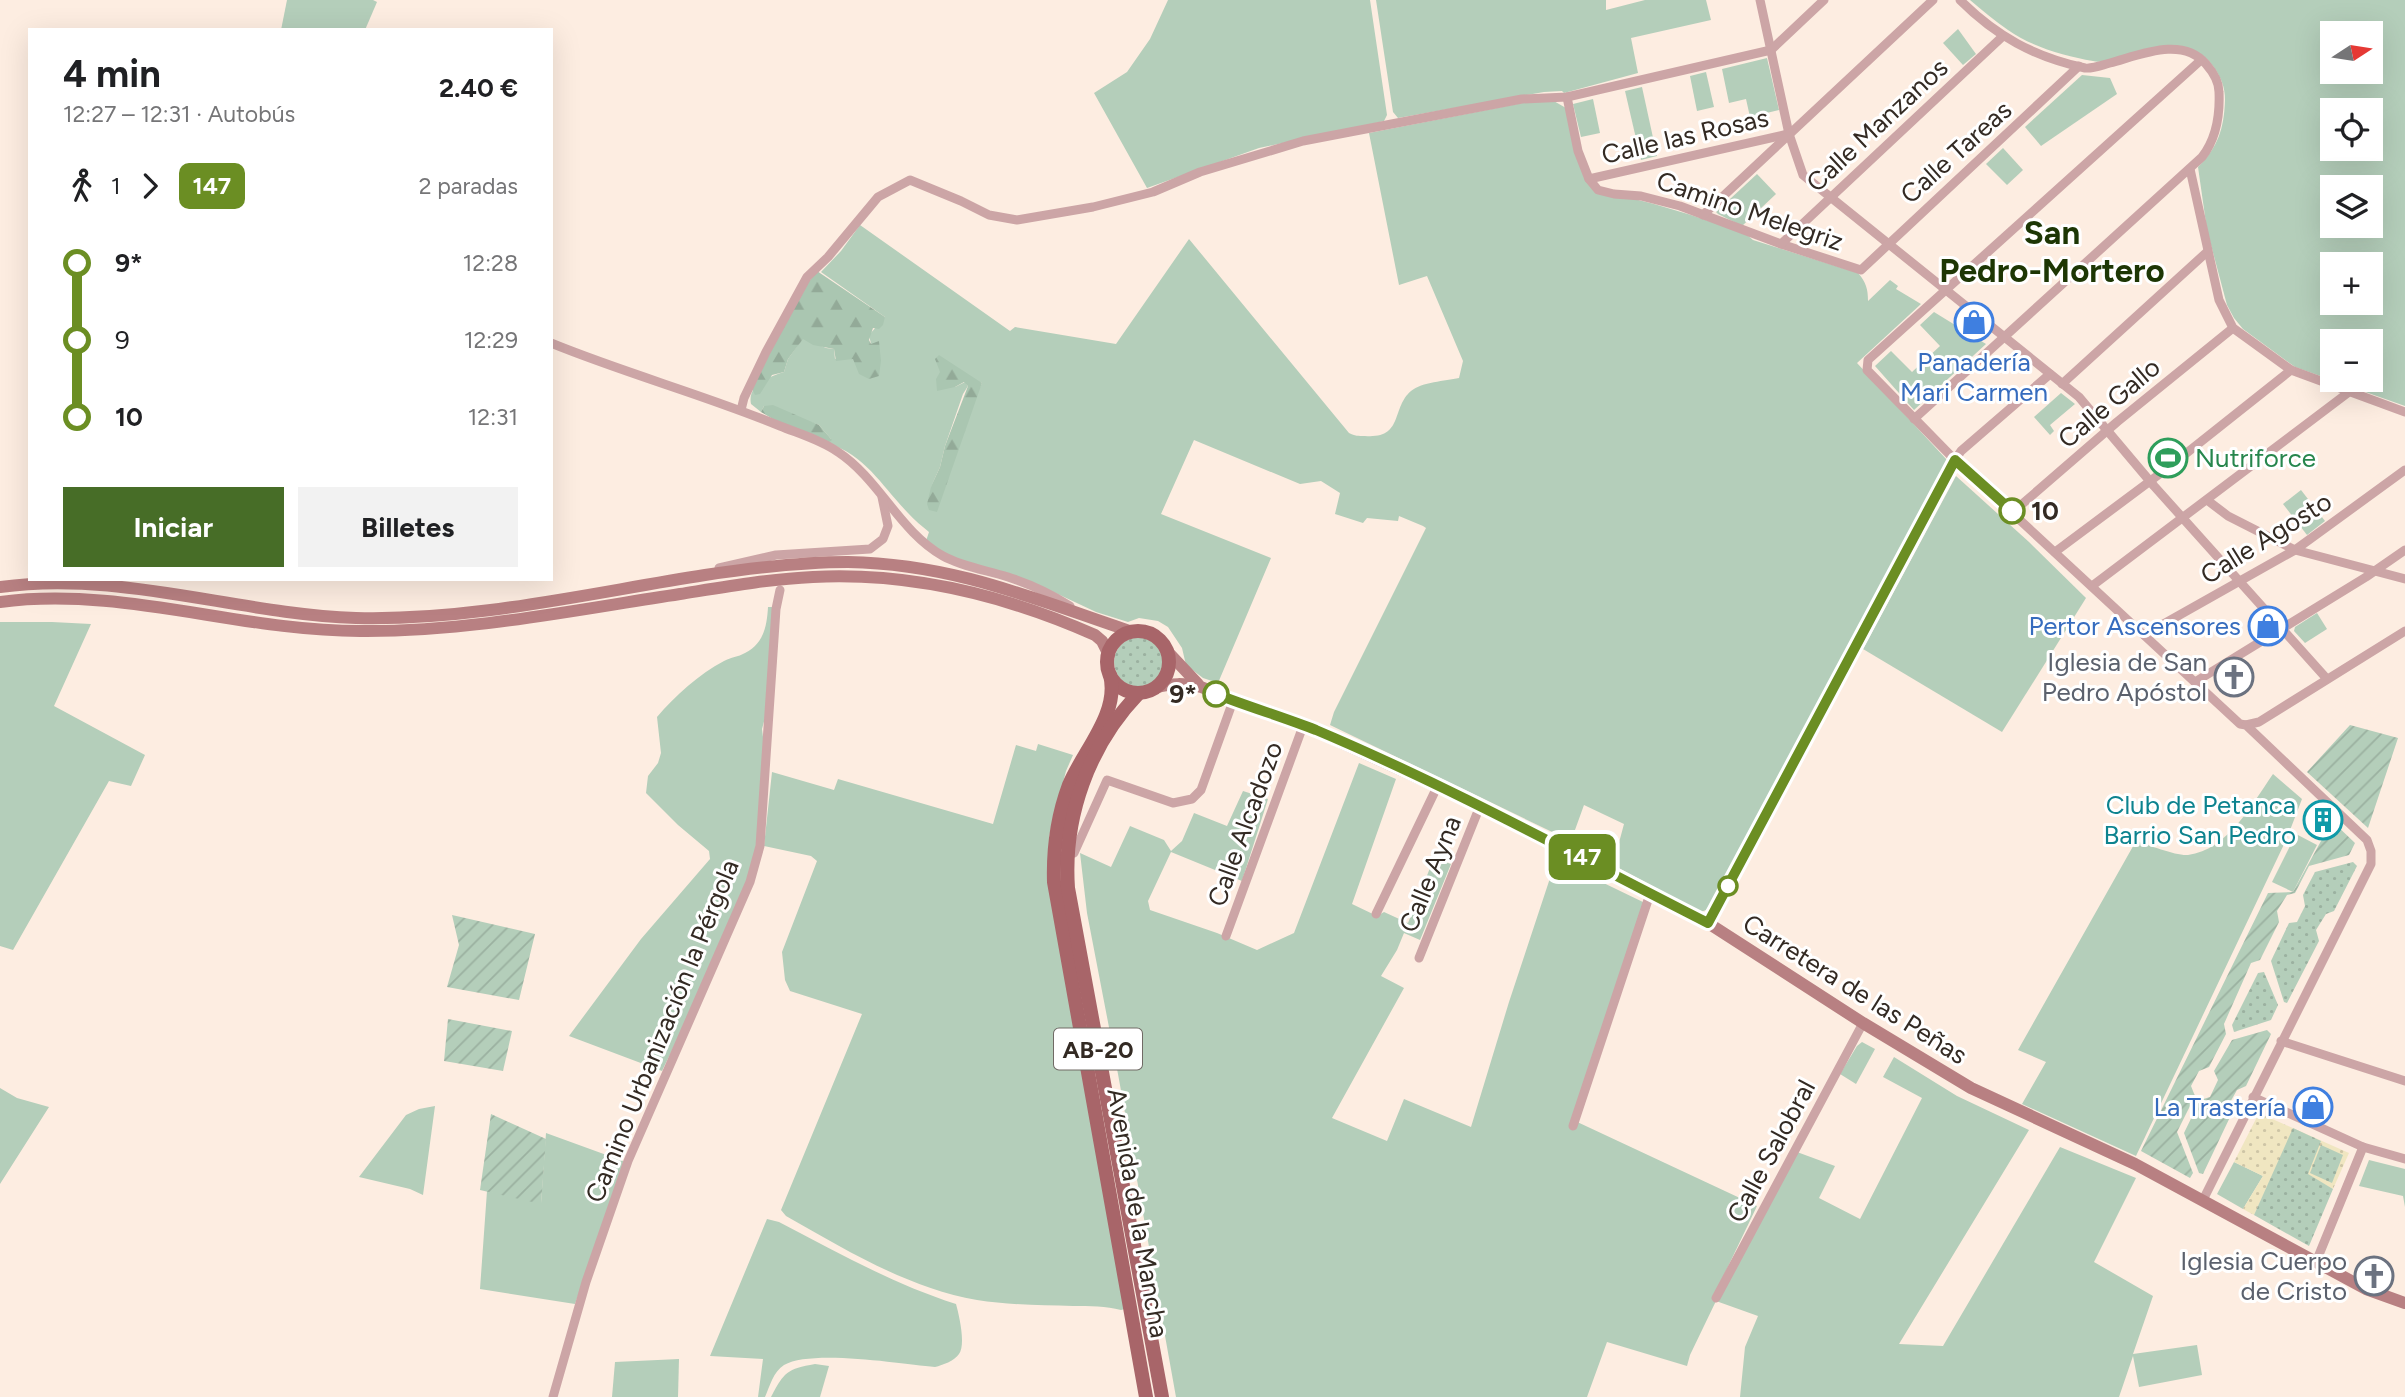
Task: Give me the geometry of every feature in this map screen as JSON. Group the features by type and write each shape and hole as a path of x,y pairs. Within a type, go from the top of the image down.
{"main road":[{"path":"0,587 63,583 102,585 281,612 356,618 487,609 753,568 821,562 915,567 982,580 1133,632 1150,634 1158,638 1201,687"},
{"path":"0,602 61,597 86,598 277,626 398,631 524,619 745,584 848,576 935,585 1006,603 1095,635 1102,641 1109,655"},
{"path":"1133,632 1119,638 1107,661 1110,675 1124,689 1130,702 1168,684 1184,683 1201,687"},
{"path":"1155,688 1167,675 1167,651"},
{"name":"Avenida de la Mancha","path":"1110,675 1112,695 1107,716 1081,760 1061,808 1054,847 1054,882 1146,1397"},
{"name":"Carretera de las Peñas","path":"1201,687 1303,726 1480,806 1708,923 1863,1023 1972,1088 2135,1164 2365,1289 2405,1303"},
{"name":"Avenida de la Mancha","path":"1130,702 1090,763 1070,831 1067,867 1068,888 1162,1397"}],"street":[{"path":"1760,0 1789,134 1803,176 2079,397 2150,481 2327,679"},
{"path":"741,410 766,352 807,277 828,257 878,197 911,180 989,215 1017,220 1093,207 1153,192 1200,172 1303,141 1522,99 1567,97 1771,50 1824,0"},
{"path":"1703,215 1933,0"},
{"path":"1914,419 2190,169 2211,145 2219,107 2219,85 2212,72 2191,52 2172,49 2084,67 2040,54 2002,37 1960,0"},
{"name":"Calle Manzanos","path":"1781,244 2002,37"},
{"path":"2201,60 1868,360 1867,370 1955,460 2239,724 2259,722 2405,631"},
{"name":"Calle Tareas","path":"1861,270 2084,67"},
{"path":"1567,97 1578,151 1589,179"},
{"name":"Calle las Rosas","path":"1589,179 1789,134"},
{"path":"2190,169 2218,300 2233,328 2291,370 2320,381"},
{"name":"Camino Melegriz","path":"1589,179 1598,190 1614,194 1641,195 1680,206 1781,244 1861,270"},
{"path":"2062,384 2207,252"},
{"name":"Calle Gallo","path":"2013,512 2233,328"},
{"path":"553,344 592,360 741,410 830,447 872,481 935,552 961,564 1018,581 1053,596 1084,615"},
{"path":"2055,552 2291,370"},
{"path":"1708,923 1955,460 1961,451 2050,374"},
{"path":"2092,586 2349,392 2405,412"},
{"name":"Calle Agosto","path":"2144,635 2295,550 2405,470"},
{"path":"701,576 718,568 776,555 862,551 877,545 883,539 888,520 884,499 872,481"},
{"path":"2207,500 2228,516 2295,550 2405,579"},
{"path":"2195,682 2376,571 2405,550"},
{"name":"Camino Urbanización la Pérgola","path":"553,1397 586,1282 628,1161 750,882 760,846 776,608 780,590"},
{"path":"1073,853 1107,780 1172,803 1192,799 1200,790 1233,701"},
{"path":"2203,1200 2371,864 2371,851 2367,840 2246,725"},
{"name":"Calle Alcadozo","path":"1226,936 1303,726"},
{"path":"1376,914 1438,785"},
{"name":"Calle Ayna","path":"1419,958 1480,806"},
{"path":"1573,1126 1650,894"},
{"name":"Calle Salobral","path":"1716,1298 1863,1023"},
{"path":"2281,1041 2405,1081"},
{"path":"2253,1097 2363,1147 2405,1159"},
{"path":"2316,1262 2363,1147"}],"green space":[{"path":"287,0 377,2 366,28 281,28"},
{"path":"1168,0 1370,0 1387,115 1384,121 1259,148 1147,188 1094,93 1127,72 1150,39"},
{"path":"1376,0 1606,0 1606,10 1645,0 1706,0 1711,20 1631,38 1638,73 1564,93 1544,92 1398,118 1393,112"},
{"path":"1970,0 2405,0 2405,406 2366,392 2383,392 2383,329 2320,329 2320,376 2295,367 2243,329 2234,318 2227,305 2207,230 2198,167 2219,137 2225,100 2220,78 2203,56 2192,49 2167,46 2096,62 2038,46 1998,23"},
{"path":"1958,29 1976,54 1963,65 1943,43"},
{"path":"1767,58 1779,110 1750,117 1746,99 1729,103 1722,69"},
{"path":"1706,72 1714,107 1697,111 1690,76"},
{"path":"2082,75 2110,78 2117,94 2041,146 2025,127"},
{"path":"1642,87 1657,156 1641,160 1625,91"},
{"path":"1593,99 1600,133 1581,137 1573,104"},
{"path":"1552,100 1566,108 1596,191 1690,215 1746,234 1753,240 1858,273 1866,286 1868,301 1890,280 1898,286 1896,289 1921,304 1857,363 1947,460 1717,899 1701,912 1613,865 1624,824 1584,805 1571,841 1330,725 1426,528 1423,526 1399,516 1398,521 1367,518 1363,523 1335,514 1340,493 1321,481 1300,484 1194,440 1161,514 1271,558 1218,683 1203,678 1186,665 1182,648 1168,627 1158,621 1139,618 1128,622 1096,612 1030,581 945,555 926,541 929,532 910,516 873,473 853,456 828,443 831,439 819,425 764,406 761,412 751,404 755,387 765,379 784,372 788,359 803,338 834,349 835,359 871,344 869,335 885,317 821,272 860,225 1010,331 1015,327 1116,344 1189,239 1349,433 1357,436 1377,436 1386,433 1411,391 1427,384 1459,378 1463,361 1427,276 1399,285 1369,133 1527,102","holes":["939,369 982,383 931,487 968,386 965,382 955,387"]},
{"path":"2003,148 2023,170 2007,185 1986,164"},
{"path":"1757,174 1776,194 1742,226 1716,212"},
{"path":"817,271 885,317 879,329 873,328 869,340 871,344 879,341 879,376 869,379 859,374 853,359 836,361 834,349 813,345 803,339 788,359 784,372 772,375 760,394 755,395 752,389 756,379 803,289"},
{"path":"1934,312 1986,344 1914,410 1875,366 1891,351 1912,372 1940,346 1920,325"},
{"path":"939,355 982,383 937,512 929,510 927,504 931,487 968,386 964,382 937,391 936,379 940,372 935,359"},
{"path":"2061,393 2075,404 2050,425 2054,431 2050,435 2034,417"},
{"path":"773,405 819,425 832,440 828,443 761,412 764,406"},
{"path":"1956,476 2086,598 2002,732 1863,649"},
{"path":"2301,490 2325,521 2307,535 2283,504"},
{"path":"768,607 772,607 773,614 766,714 762,729 764,745 756,849 750,874 662,1071 569,1036 641,939 710,859 709,851 646,793 648,776 658,763 661,753 657,717 680,693 706,672 756,645 765,627"},
{"path":"2317,613 2327,629 2305,643 2294,631 2295,627"},
{"path":"0,622 91,624 54,706 145,755 131,786 109,781 13,950 0,946"},
{"path":"1139,637 1157,644 1164,662 1157,680 1139,687 1121,680 1114,662 1121,644"},
{"path":"2350,725 2398,738 2368,828 2307,772"},
{"path":"1038,744 1073,755 1066,771 1049,837 1049,881 1125,1309 1121,1310 1001,1303 926,1287 831,1242 786,1216 781,1210 862,1014 790,991 785,980 782,952 817,861 811,856 764,846 772,772 834,790 838,779 993,824 1016,745 1036,751"},
{"path":"1359,763 1396,779 1352,904 1377,916 1384,912 1408,923 1434,858 1451,864 1420,940 1404,933 1381,976 1404,988 1332,1118 1387,1141 1404,1099 1471,1127 1556,860 1645,903 1573,1120 1757,1206 1712,1300 1716,1301 1687,1366 1607,1342 1587,1397 1176,1397 1087,913 1080,853 1111,867 1130,826 1164,840 1171,851 1182,841 1194,813 1227,826 1243,791 1268,799 1242,881 1171,852 1148,901 1150,910 1257,950 1294,933"},
{"path":"2273,774 2302,799 2287,838 2136,1156 2022,1104 2046,1062 2018,1050 2136,841 2183,855 2202,851 2227,835 2238,824"},
{"path":"2332,821 2355,843 2349,855 2309,866 2295,893 2287,895 2277,911 2279,922 2260,960 2251,963 2224,1024 2226,1034 2209,1067 2199,1071 2191,1086 2195,1096 2177,1132 2193,1173 2190,1178 2141,1151 2268,893 2293,892"},
{"path":"2296,834 2317,845 2293,892 2272,882"},
{"path":"2353,862 2357,866 2334,911 2326,914 2316,930 2319,941 2287,1003 2284,1002 2271,961 2289,923 2297,922 2305,906 2303,895 2315,872"},
{"path":"452,915 535,934 519,1000 447,987 459,945"},
{"path":"2264,972 2278,1005 2271,1020 2234,1032 2232,1025 2258,973"},
{"path":"448,1019 512,1031 503,1071 444,1061"},
{"path":"2267,1030 2271,1034 2246,1086 2237,1090 2228,1106 2231,1115 2203,1174 2199,1173 2184,1133 2200,1100 2210,1097 2218,1080 2214,1071 2232,1040"},
{"path":"1862,1042 1875,1049 1856,1084 1840,1074"},
{"path":"1894,1057 1957,1096 2029,1130 1899,1344 1943,1346 2060,1147 2136,1178 2094,1262 2153,1296 2133,1354 2197,1345 2202,1375 2139,1387 2133,1356 2119,1397 1740,1397 1745,1347 1758,1316 1716,1301 1797,1152 1835,1166 1819,1198 1860,1219 1922,1098 1883,1077"},
{"path":"0,1088 17,1098 49,1107 0,1184"},
{"path":"435,1106 423,1195 410,1189 359,1177 406,1115"},
{"path":"491,1114 546,1139 541,1204 480,1190"},
{"path":"2293,1128 2321,1141 2308,1174 2333,1189 2309,1246 2254,1215"},
{"path":"546,1133 623,1161 624,1164 575,1304 480,1289 487,1191 541,1203"},
{"path":"2321,1145 2343,1155 2332,1183 2310,1173"},
{"path":"2369,1160 2405,1169 2405,1207 2403,1196 2359,1186"},
{"path":"2234,1162 2263,1176 2243,1209 2217,1194"},
{"path":"767,1219 779,1222 888,1277 956,1304 962,1337 959,1354 951,1361 935,1367 857,1359 797,1360 780,1368 765,1397 758,1397 763,1359 710,1356"},
{"path":"679,1359 678,1397 612,1397 615,1362"},
{"path":"815,1364 829,1366 820,1397 771,1397 787,1373"}],"sand":[{"path":"2259,1113 2349,1153 2333,1189 2280,1159 2254,1215 2243,1209 2263,1176 2234,1162"}],"bus line":[{"name":"147","path":"1216,694 1314,730 1438,785 1521,825 1708,923 1955,460 2012,511"}],"place":[{"name":"Panadería Mari Carmen","path":"1974,322"},
{"name":"Nutriforce","path":"2168,458"},
{"name":"10","path":"2012,511"},
{"name":"Pertor Ascensores","path":"2268,626"},
{"name":"Iglesia de San Pedro Apóstol","path":"2234,677"},
{"name":"9*","path":"1216,694"},
{"name":"Club de Petanca Barrio San Pedro","path":"2323,820"},
{"name":"La Trastería","path":"2313,1107"},
{"name":"Iglesia Cuerpo de Cristo","path":"2374,1276"}],"district":[{"name":"San Pedro-Mortero","path":"2052,251"}]}
